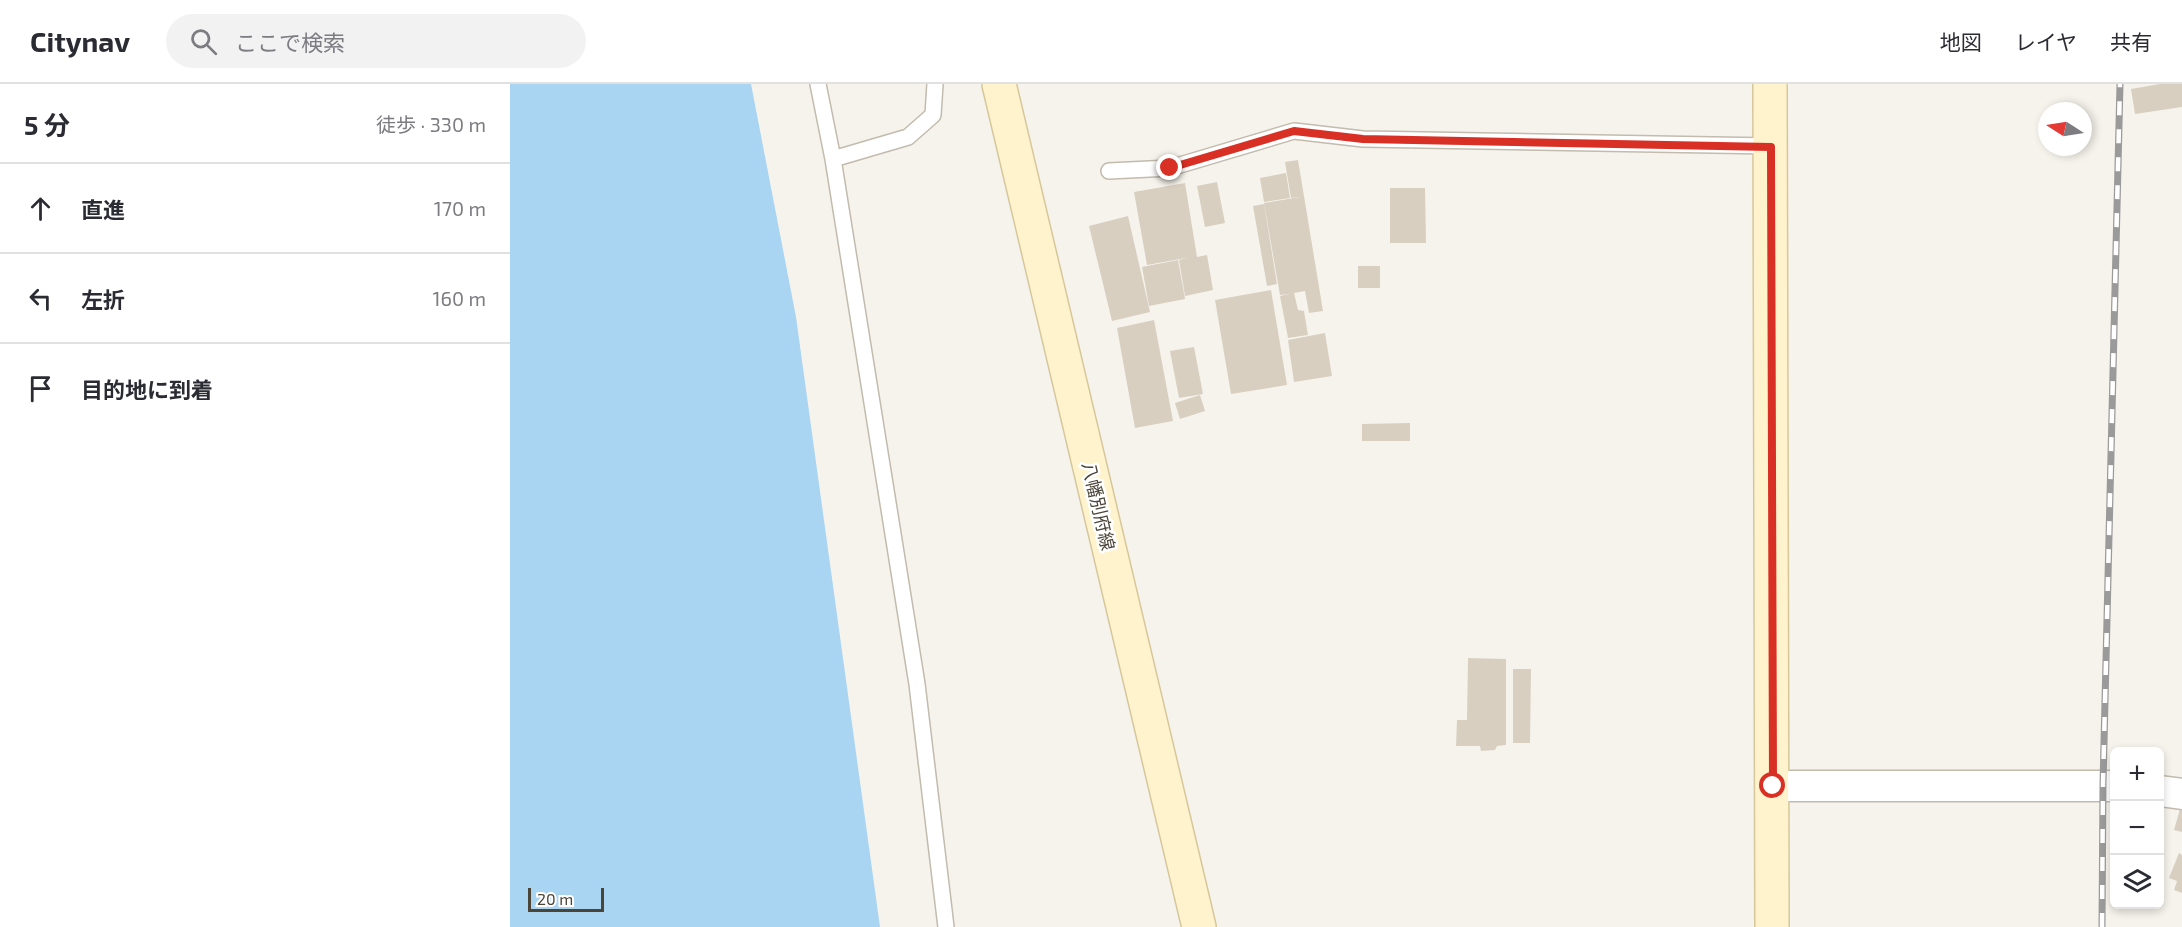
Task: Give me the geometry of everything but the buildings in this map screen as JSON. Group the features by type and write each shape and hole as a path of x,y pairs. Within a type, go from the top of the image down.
{"main road":[{"name":"八幡別府線","path":"999,84 1199,927"},
{"path":"1770,84 1772,927"}],"street":[{"path":"1773,786 2110,786"},
{"path":"2164,792 2182,794"}],"lane":[{"path":"818,84 833,159 917,684 946,927"},
{"path":"833,159 908,137 933,115 935,84"},
{"path":"1109,171 1170,168 1294,131 1363,139 1771,147"}],"water":[{"path":"510,84 751,84 796,317 880,927 510,927"}],"railway":[{"path":"2102,927 2103,784 2120,84"}],"route":[{"path":"1170,168 1294,131 1363,139 1771,147 1773,786"}]}
